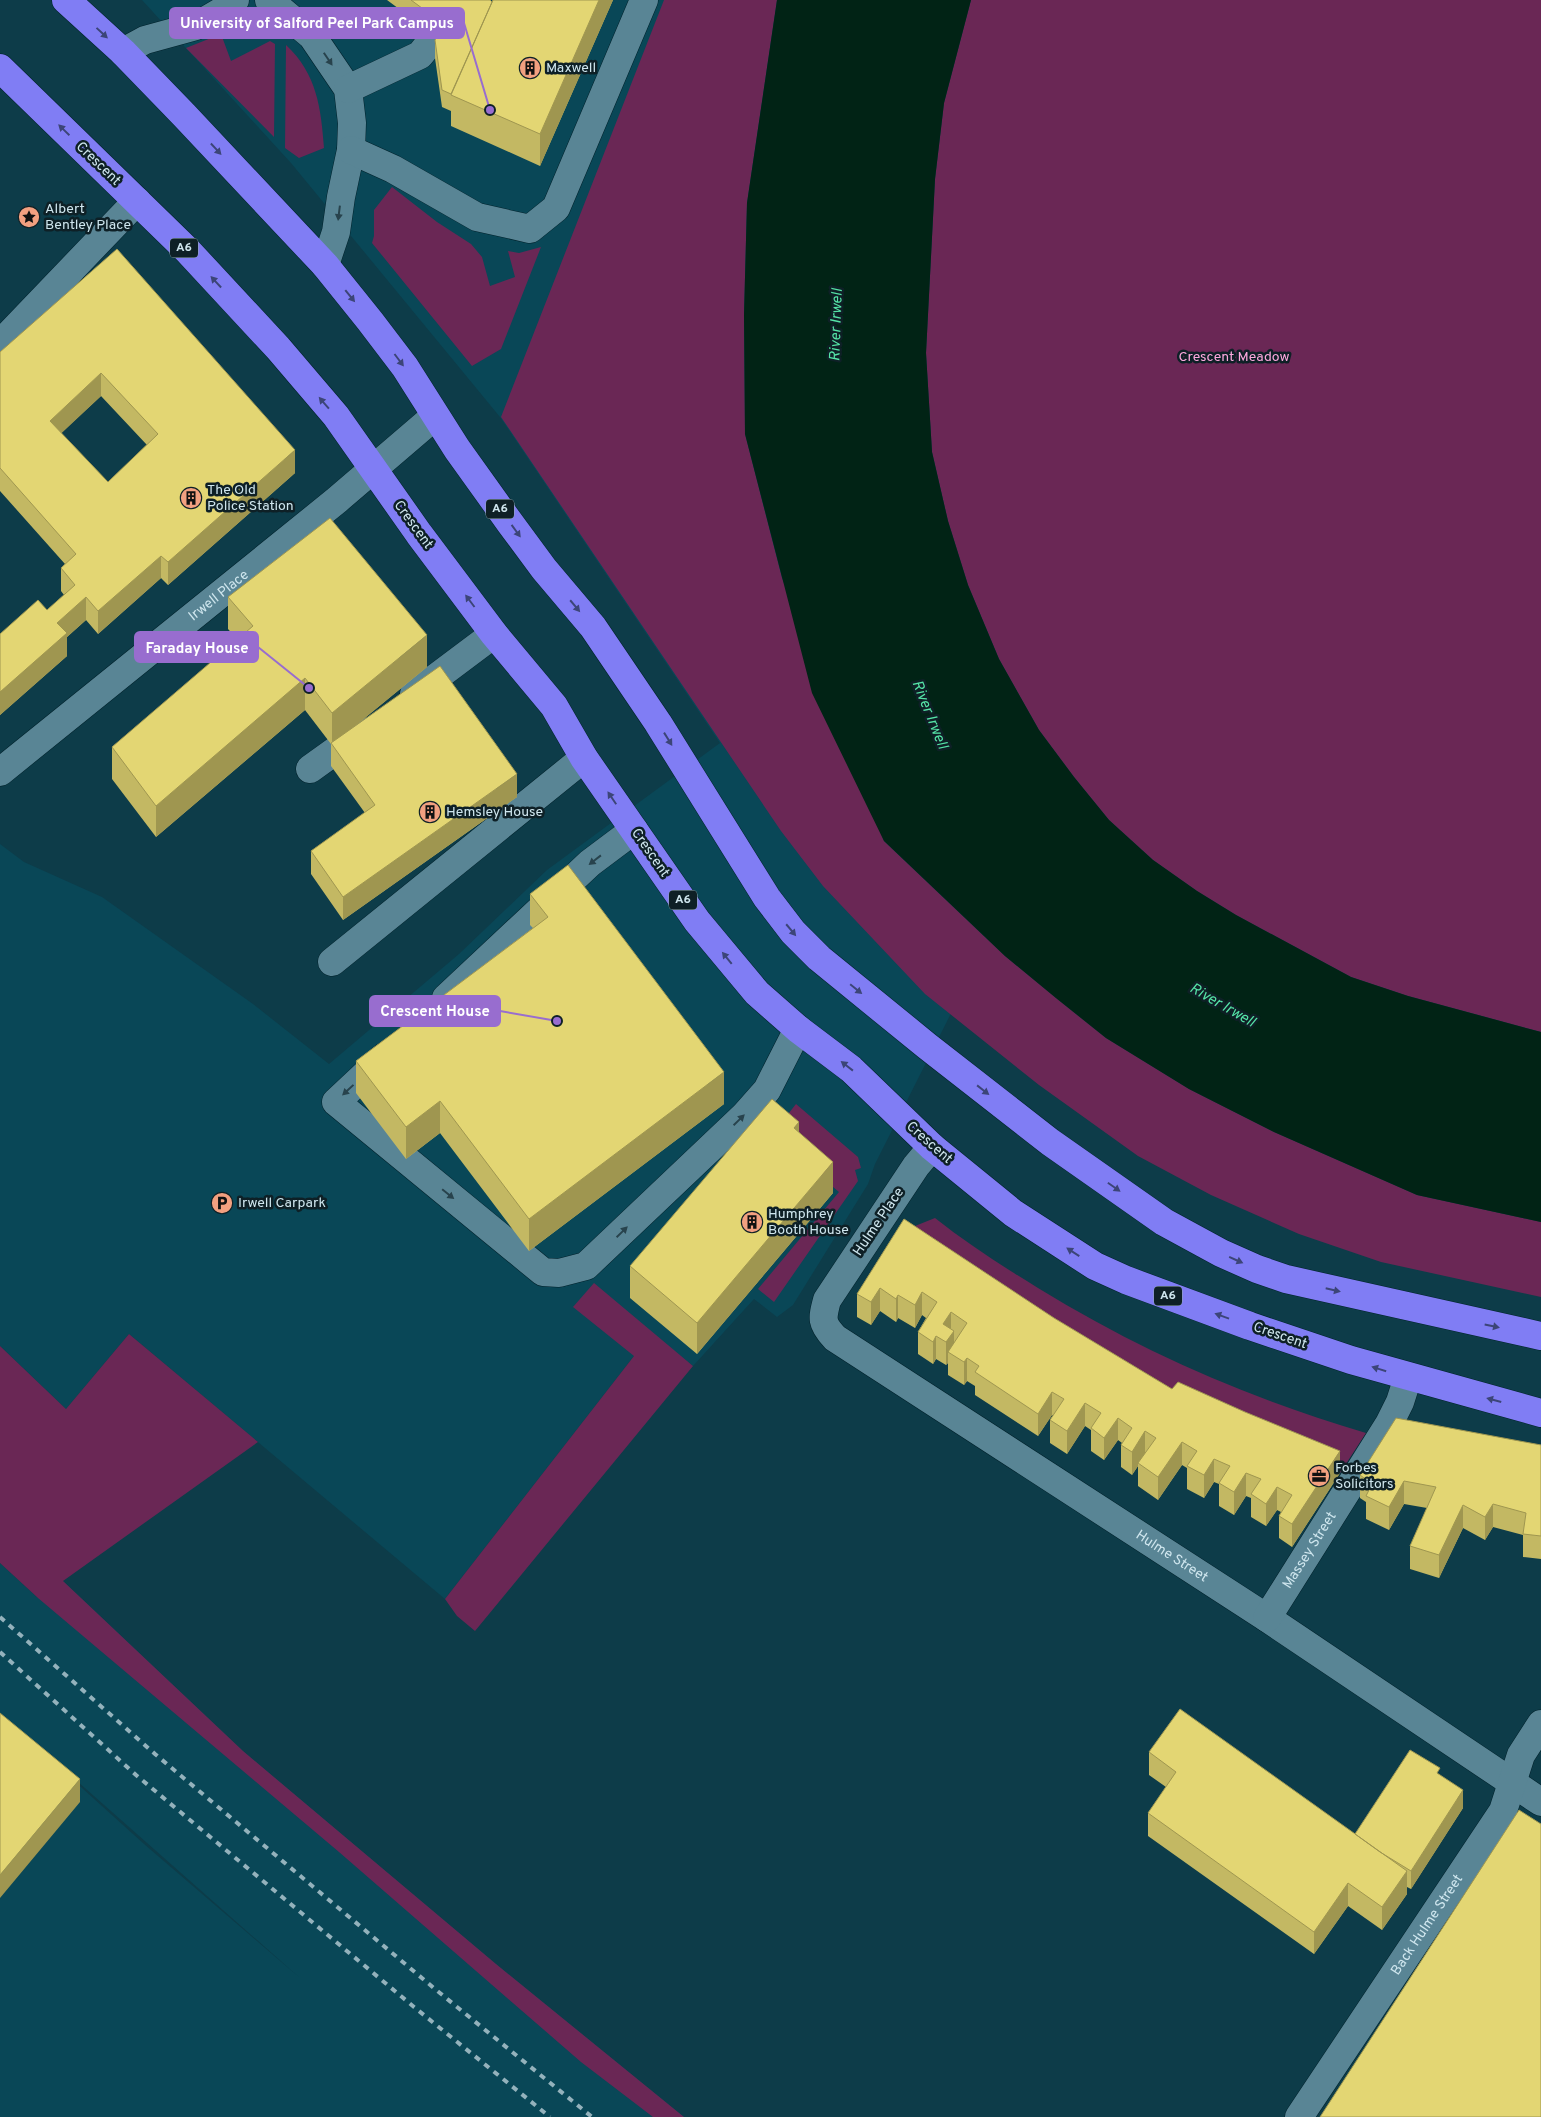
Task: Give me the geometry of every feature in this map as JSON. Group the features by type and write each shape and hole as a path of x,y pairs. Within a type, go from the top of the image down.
{"highway":[{"name":"A6","path":"66,0 123,52 325,265 405,367 456,449 544,569 593,627 658,724 767,898 793,932 819,958 927,1046 1050,1142 1164,1222 1199,1242 1257,1269 1286,1279 1541,1336"},
{"name":"Crescent","path":"0,68 187,250 278,348 336,416 419,534 494,634 554,706 584,758 697,921 751,986 798,1029 851,1069 932,1147 1013,1213 1095,1266 1126,1280 1250,1326 1408,1377 1541,1413"}],"street":[{"path":"123,52 150,38 196,26 227,8 235,0"},
{"path":"269,0 312,36 348,89 352,123 351,150 336,232 325,265"},
{"path":"348,89 420,55 464,0"},
{"path":"351,150 393,169 477,217 530,229 556,208 644,0"},
{"path":"0,344 136,201"},
{"name":"Irwell Place","path":"0,772 329,506 434,416"},
{"path":"310,769 494,634"},
{"path":"332,962 584,758"},
{"path":"430,1014 590,863 634,830"},
{"path":"401,1041 336,1102 543,1272 559,1273 586,1266 744,1116 767,1090 798,1029"},
{"name":"Hulme Place","path":"827,1300 916,1166 932,1147"},
{"name":"Hulme Street","path":"827,1300 822,1317 826,1329 835,1338 1267,1618 1541,1802"},
{"name":"Massey Street","path":"1267,1618 1389,1424 1400,1402 1408,1377"},
{"name":"Back Hulme Street","path":"1299,2117 1503,1811 1521,1755 1541,1724"}],"shaded area":[{"path":"142,0 777,0 747,203 745,434 782,578 988,940 875,1164 868,1184 793,1305 777,1317 754,1299 693,1366 655,1336 634,1356 445,1599 129,1334 66,1409 0,1346 0,844 24,862 102,897 253,1004 329,1064 459,954 547,870 720,743 500,417 291,163"},
{"path":"0,1563 38,1598 63,1581 243,1751 496,1964 684,2117 0,2117 0,1714 144,1844 300,1978 0,1713"}],"green space":[{"path":"664,0 777,0 747,203 744,315 745,434 782,578 884,841 1005,956 1056,998 1106,1038 1189,1089 1274,1132 1417,1195 1541,1222 1541,1297 1381,1262 1299,1234 1211,1195 1138,1156 1039,1085 925,994 823,886 781,831 501,417"},
{"name":"Crescent Meadow","path":"971,0 1541,0 1541,1032 1408,996 1351,977 1236,915 1197,891 1153,860 1109,820 1039,730 999,659 968,585 948,521 932,452 926,353 935,179 944,103"},
{"path":"221,34 231,61 270,41 275,44 274,137 186,48"},
{"path":"286,45 305,68 311,80 316,92 321,119 324,148 299,158 285,148"},
{"path":"392,187 437,222 471,244 482,257 490,286 515,277 508,251 519,253 541,247 501,349 472,366 372,243 374,236 374,210"},
{"path":"796,1104 858,1157 861,1168 855,1170 858,1181 774,1302 758,1289 839,1192 808,1166 781,1123"},
{"path":"935,1218 985,1254 1038,1288 1117,1333 1157,1353 1238,1389 1366,1433 1340,1473 1276,1448 904,1242 915,1226"},
{"path":"594,1283 693,1366 475,1631 457,1616 445,1599 634,1356 573,1307"},
{"path":"129,1334 258,1442 63,1581 243,1751 496,1964 684,2117 653,2117 581,2062 339,1852 38,1598 0,1563 0,1346 66,1409"}],"water":[{"name":"River Irwell","path":"777,0 971,0 944,103 935,179 926,353 932,452 948,521 968,585 999,659 1039,730 1109,820 1153,860 1197,891 1236,915 1351,977 1408,996 1541,1032 1541,1222 1417,1195 1274,1132 1189,1089 1106,1038 1056,998 1005,956 884,841 812,693 745,434 744,315 747,203"}],"building":[{"path":"411,0 490,0 492,2 451,94 442,90 435,40 445,25"},
{"name":"Maxwell","path":"493,0 599,0 540,134 451,95"},
{"name":"The Old Police Station","path":"117,249 295,450 168,562 161,556 98,611 86,597 57,623 67,633 0,692 0,634 38,600 47,610 75,585 61,568 76,554 0,468 0,352","holes":["101,373 158,434 108,482 50,421"]},
{"path":"330,518 427,635 332,713 305,678 156,806 112,747 253,626 228,597"},
{"name":"Hemsley House","path":"440,666 517,774 343,897 311,851 375,805 331,743"},
{"path":"568,865 724,1072 529,1219 440,1101 406,1127 356,1061 548,917 530,894"},
{"name":"Humphrey Booth House","path":"772,1099 799,1122 794,1128 833,1162 697,1323 630,1266"},
{"path":"904,1219 1054,1318 1172,1389 1178,1382 1340,1451 1292,1524 1279,1516 1292,1495 1277,1487 1266,1504 1251,1494 1261,1479 1246,1473 1234,1492 1219,1483 1230,1466 1214,1459 1204,1475 1187,1466 1197,1451 1182,1442 1158,1477 1138,1463 1156,1438 1145,1431 1132,1452 1121,1445 1132,1428 1118,1418 1104,1438 1091,1428 1101,1413 1085,1403 1067,1431 1050,1420 1064,1399 1052,1392 1038,1414 975,1372 979,1366 967,1358 964,1362 948,1352 967,1323 951,1312 943,1324 954,1331 946,1342 936,1336 933,1342 918,1332 937,1302 922,1292 915,1305 898,1295 896,1299 880,1288 871,1302 857,1294"},
{"path":"1396,1418 1541,1445 1541,1536 1523,1534 1526,1513 1493,1504 1485,1517 1463,1505 1439,1555 1410,1546 1436,1487 1404,1481 1389,1507 1366,1496 1372,1484 1360,1475"},
{"path":"1180,1709 1407,1871 1382,1907 1348,1883 1314,1932 1148,1813 1176,1772 1149,1752"},
{"path":"0,1713 80,1779 0,1875"},
{"path":"1410,1750 1440,1768 1437,1773 1463,1790 1411,1871 1355,1834"},
{"path":"1519,1810 1541,1824 1541,2117 1320,2117"}],"railway":[{"path":"0,1617 155,1754 435,1989 592,2117"},
{"path":"0,1652 136,1775 414,2007 550,2117"}],"place":[{"name":"Maxwell","path":"530,68"},
{"name":"University of Salford Peel Park Campus","path":"490,110"},
{"name":"Albert Bentley Place","path":"29,217"},
{"name":"The Old Police Station","path":"191,498"},
{"name":"Faraday House","path":"309,688"},
{"name":"Hemsley House","path":"430,812"},
{"name":"Crescent House","path":"557,1021"},
{"name":"Irwell Carpark","path":"222,1203"},
{"name":"Humphrey Booth House","path":"752,1222"},
{"name":"Forbes Solicitors","path":"1319,1476"}]}
